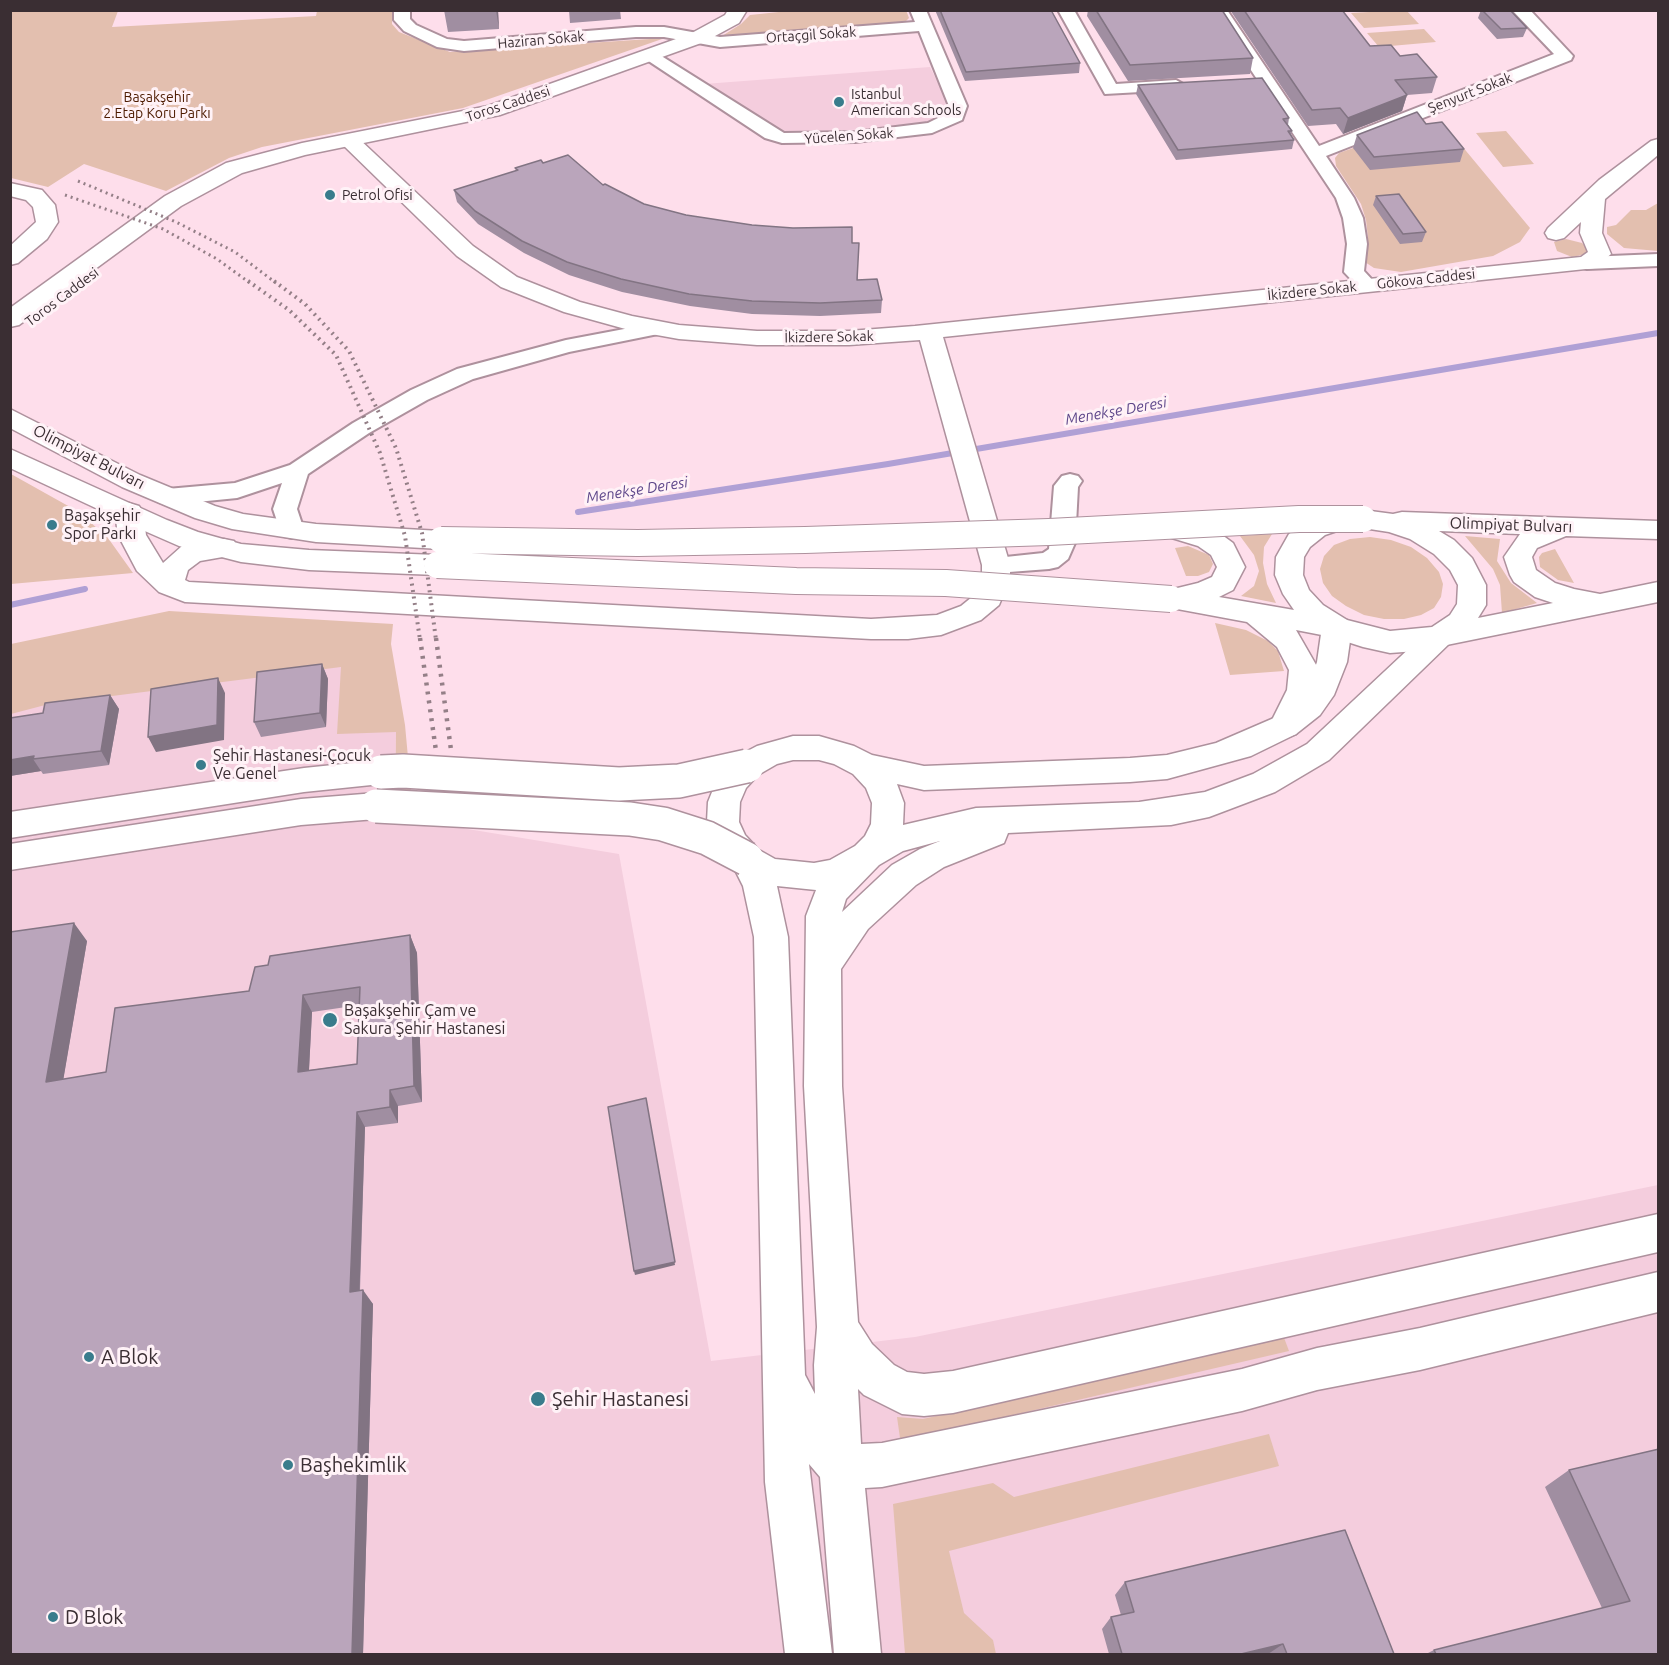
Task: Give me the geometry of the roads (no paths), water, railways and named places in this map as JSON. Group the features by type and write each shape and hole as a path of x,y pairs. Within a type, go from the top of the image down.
{"street":[{"name":"Haziran Sokak","path":"402,10 402,20 410,28 443,43 464,46 636,32 664,32 697,38"},
{"name":"Toros Caddesi","path":"10,320 173,201 216,176 263,160 485,113 697,38 732,20 738,10"},
{"path":"1066,10 1110,90 1194,84"},
{"name":"İkizdere Sokak","path":"1219,10 1345,198 1353,218 1357,244 1355,261"},
{"name":"Şenyurt Sokak","path":"1316,153 1565,56 1520,10"},
{"name":"Ortaçgil Sokak","path":"697,38 720,42 921,18"},
{"name":"Yücelen Sokak","path":"649,56 771,134 782,138 823,139 932,128 956,116 958,106 921,18"},
{"path":"1241,81 1265,80"},
{"name":"İkizdere Sokak","path":"350,141 465,252 509,282 572,307 656,328 757,338 878,336 1367,285"},
{"path":"1659,145 1634,162 1556,233 1544,238 1543,247 1562,260 1588,257 1659,260"},
{"name":"Toros Caddesi","path":"10,337 185,203 263,160"},
{"path":"10,189 34,195 44,205 47,222 39,234 10,258"},
{"path":"1588,257 1594,199"},
{"name":"Gökova Caddesi","path":"1484,273 1532,248"},
{"name":"Gökova Caddesi","path":"1367,285 1484,273 1588,257"},
{"path":"1355,261 1371,276 1398,283"},
{"path":"1355,261 1354,272 1367,285"},
{"path":"1323,289 1338,280 1355,261"},
{"path":"941,365 942,350 950,340 973,327"},
{"path":"167,497 237,490 298,470 361,428 419,395 465,374 566,346 656,328"},
{"path":"129,512 137,549 156,574 169,585 185,591 908,629 941,625 971,614 989,598 996,579 996,565 941,365 929,331"},
{"path":"878,336 916,345 941,365"},
{"name":"Olimpiyat Bulvarı","path":"10,417 131,481 205,512 242,523 439,552"},
{"name":"Olimpiyat Bulvarı","path":"10,457 189,539 241,553 309,560 439,552"},
{"path":"292,530 285,509 298,470"},
{"path":"996,565 1049,561 1059,554 1063,543 1066,486 1070,481"},
{"path":"10,857 290,814 362,807 630,819 663,824 707,838 766,870 790,876 814,877 838,872 892,841 928,830 976,821 1022,818 1049,820 1171,812 1209,804 1264,783 1318,752 1441,635 1460,622 1471,605 1472,585 1462,565 1444,547 1420,532 1392,523 1363,519 1299,519 805,540 638,543 439,552"},
{"path":"1363,519 1337,521 1315,529 1299,541 1290,556 1289,575 1297,594 1313,612 1337,627 1363,637 1390,642 1417,641 1659,592"},
{"name":"Olimpiyat Bulvarı","path":"1363,519 1659,530"},
{"path":"1162,526 1208,539 1223,550 1230,567 1223,583 1204,592 1171,599"},
{"path":"1562,527 1527,542 1518,557 1524,575 1545,590 1572,599 1609,602"},
{"path":"169,585 175,566 183,559 192,553 224,548"},
{"path":"439,552 796,581 956,584 1171,599 1337,627"},
{"path":"1254,613 1288,640 1304,670 1302,690 1285,726"},
{"path":"10,825 203,795 381,772 403,771 629,783 713,776 747,766 768,754 793,748 819,748 843,754 864,765 924,778 1167,767 1240,748 1285,726 1309,707 1323,687 1332,662 1337,627"},
{"path":"858,1654 841,1468 835,1365 838,1327 823,1086 823,916 832,892 877,845 887,824 888,803 880,782 864,765"},
{"path":"747,766 732,782 724,802 723,822 731,842 747,859 760,886 769,918 773,964 776,1164 786,1382 784,1405 787,1482 808,1654"},
{"path":"362,807 359,785 381,772"},
{"path":"117,841 148,819 203,795"},
{"path":"824,965 856,919 903,875 932,858 976,838 1049,820"},
{"path":"838,1327 857,1359 879,1380 902,1393 924,1395 953,1392 1659,1233"},
{"path":"841,1468 882,1465 1242,1390 1317,1370 1420,1349 1659,1292"},
{"path":"786,1382 816,1440 841,1468"}],"waterway":[{"name":"Menekşe Deresi","path":"578,512 888,464 1658,333"},
{"name":"Menekşe Deresi","path":"10,605 85,589"}],"railway":[{"path":"78,181 176,222 235,252 276,283"},
{"path":"65,195 163,229 217,259 250,283"},
{"path":"248,281 289,310 336,355 380,453 405,536 420,640"},
{"path":"274,281 305,304 349,351 396,448 422,533 436,640"},
{"path":"420,638 436,751"},
{"path":"436,638 451,750"}],"place":[{"name":"Istanbul American Schools","path":"839,102"},
{"name":"Petrol Ofisi","path":"330,195"},
{"name":"Başakşehir Spor Parkı","path":"52,525"},
{"name":"Şehir Hastanesi-Çocuk Ve Genel","path":"201,765"},
{"name":"Başakşehir Çam ve Sakura Şehir Hastanesi","path":"330,1020"},
{"name":"A Blok","path":"89,1357"},
{"name":"Şehir Hastanesi","path":"538,1399"},
{"name":"Başhekimlik","path":"288,1465"},
{"name":"D Blok","path":"53,1617"}],"park label":[{"name":"Başakşehir 2.Etap Koru Parkı","path":"157,106"}]}
